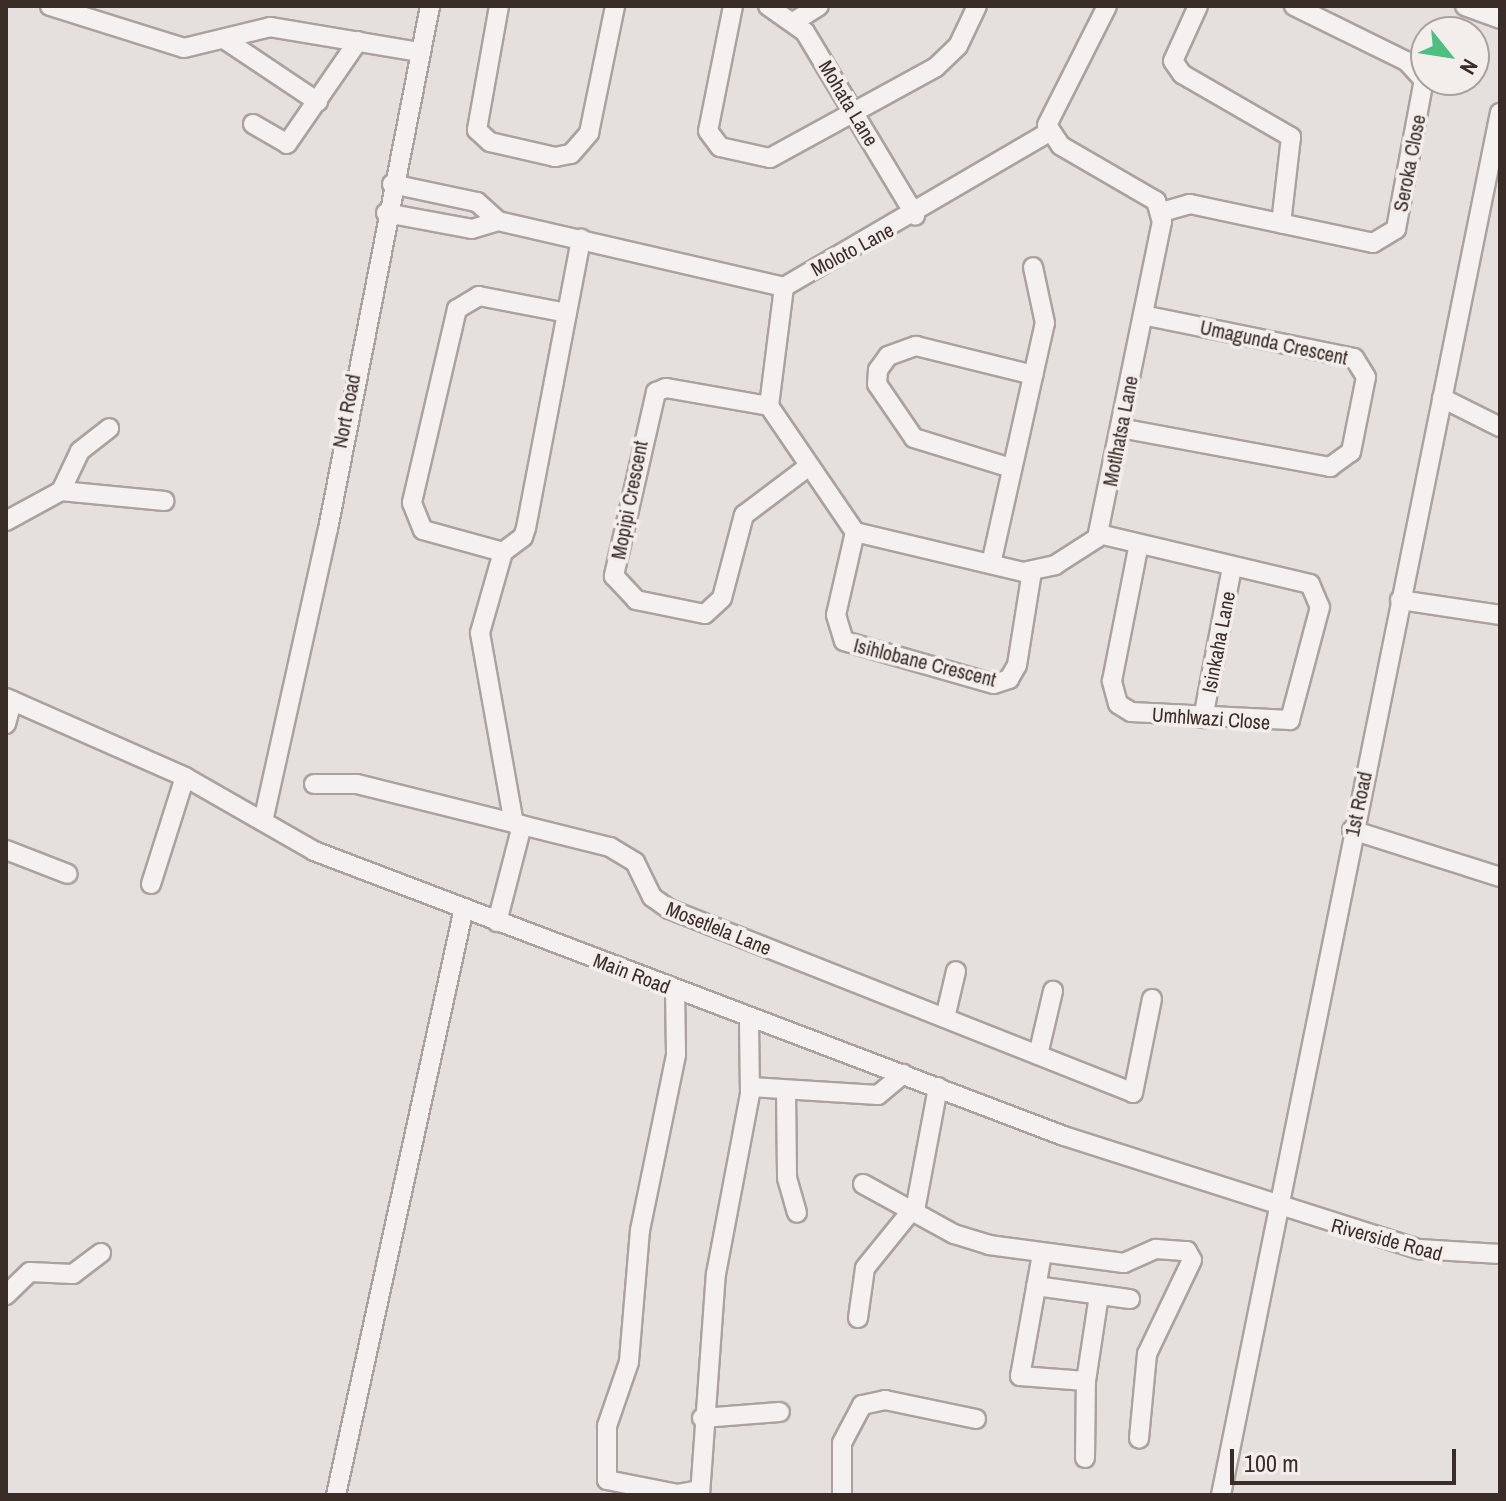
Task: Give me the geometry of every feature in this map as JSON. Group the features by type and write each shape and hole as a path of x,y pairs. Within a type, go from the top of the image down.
{"street":[{"path":"50,6 157,43 184,48 270,27 420,52"},
{"name":"Nort Road","path":"264,817 328,529 386,213 430,6"},
{"path":"499,6 477,130 490,142 555,157 571,154 589,133 615,6"},
{"path":"733,6 708,131 720,147 784,155 949,57 977,6"},
{"name":"Mohata Lane","path":"768,6 795,21 856,114 915,215"},
{"path":"795,21 819,6"},
{"path":"1107,6 1048,112 1049,132 1061,146 1151,197 1162,212"},
{"path":"1198,6 1174,52 1175,67 1291,137 1281,223"},
{"name":"Seroka Close","path":"1162,212 1190,204 1373,243 1392,233 1424,85 1406,61 1294,6"},
{"path":"1465,6 1500,19"},
{"path":"224,39 318,102"},
{"path":"253,124 287,144 358,41"},
{"name":"1st Road","path":"1221,1495 1275,1207 1500,113"},
{"name":"Moloto Lane","path":"784,287 915,215 1049,132"},
{"path":"392,184 484,205 498,221"},
{"path":"433,222 440,193"},
{"name":"Motlhatsa Lane","path":"1099,534 1162,212"},
{"path":"386,213 472,229 498,221 784,287 769,406 855,532 1032,571 1070,558 1099,534"},
{"path":"567,313 479,296 452,319 414,518 430,534 503,552 518,546 526,528 567,313 581,239"},
{"path":"991,564 1045,310 1033,267"},
{"name":"Umagunda Crescent","path":"1120,428 1330,467 1351,452 1366,377 1354,358 1143,315"},
{"path":"1011,468 914,438 877,384 878,370 888,356 916,346 1033,375"},
{"name":"Mopipi Crescent","path":"769,406 666,388 656,392 614,576 619,584 636,600 705,614 722,598 744,515 809,466"},
{"path":"1442,398 1500,427"},
{"path":"61,491 80,451 109,428"},
{"path":"6,521 61,491 165,501"},
{"name":"Isihlobane Crescent","path":"855,532 836,615 844,641 994,684 1009,679 1017,665 1032,571"},
{"name":"Umhlwazi Close","path":"1099,534 1138,548 1304,581 1320,607 1290,720 1131,712 1114,698 1138,548"},
{"path":"497,922 518,824 480,633 503,552"},
{"name":"Isinkaha Lane","path":"1203,718 1232,567"},
{"path":"1400,600 1500,615"},
{"path":"6,724 9,699"},
{"name":"Main Road","path":"9,699 185,777 264,817 314,851 749,1018 1275,1207"},
{"path":"151,884 185,777"},
{"name":"Mosetlela Lane","path":"314,784 357,784 624,853 661,905 1133,1093 1152,999"},
{"path":"1352,830 1500,877"},
{"path":"6,850 68,874"},
{"path":"336,1495 464,908"},
{"path":"945,1018 956,971"},
{"path":"675,989 676,1055 640,1230 629,1362 607,1426 607,1488 677,1494 699,1492 702,1418 716,1274 751,1087 749,1018"},
{"path":"1038,1055 1053,991"},
{"path":"751,1087 878,1095 903,1074"},
{"path":"858,1318 865,1268 911,1212 921,1190 938,1087"},
{"path":"786,1091 787,1178 797,1213"},
{"path":"863,1184 966,1239 1042,1254 1124,1263 1156,1249 1192,1255 1147,1354 1139,1439"},
{"name":"Riverside Road","path":"1275,1207 1450,1256 1500,1254"},
{"path":"6,1295 30,1272 73,1274 101,1253"},
{"path":"1042,1254 1020,1376 1086,1381"},
{"path":"1036,1286 1130,1299"},
{"path":"1085,1458 1086,1381 1099,1295"},
{"path":"842,1495 842,1443 862,1405 885,1400 976,1419"},
{"path":"702,1418 780,1412"}]}
